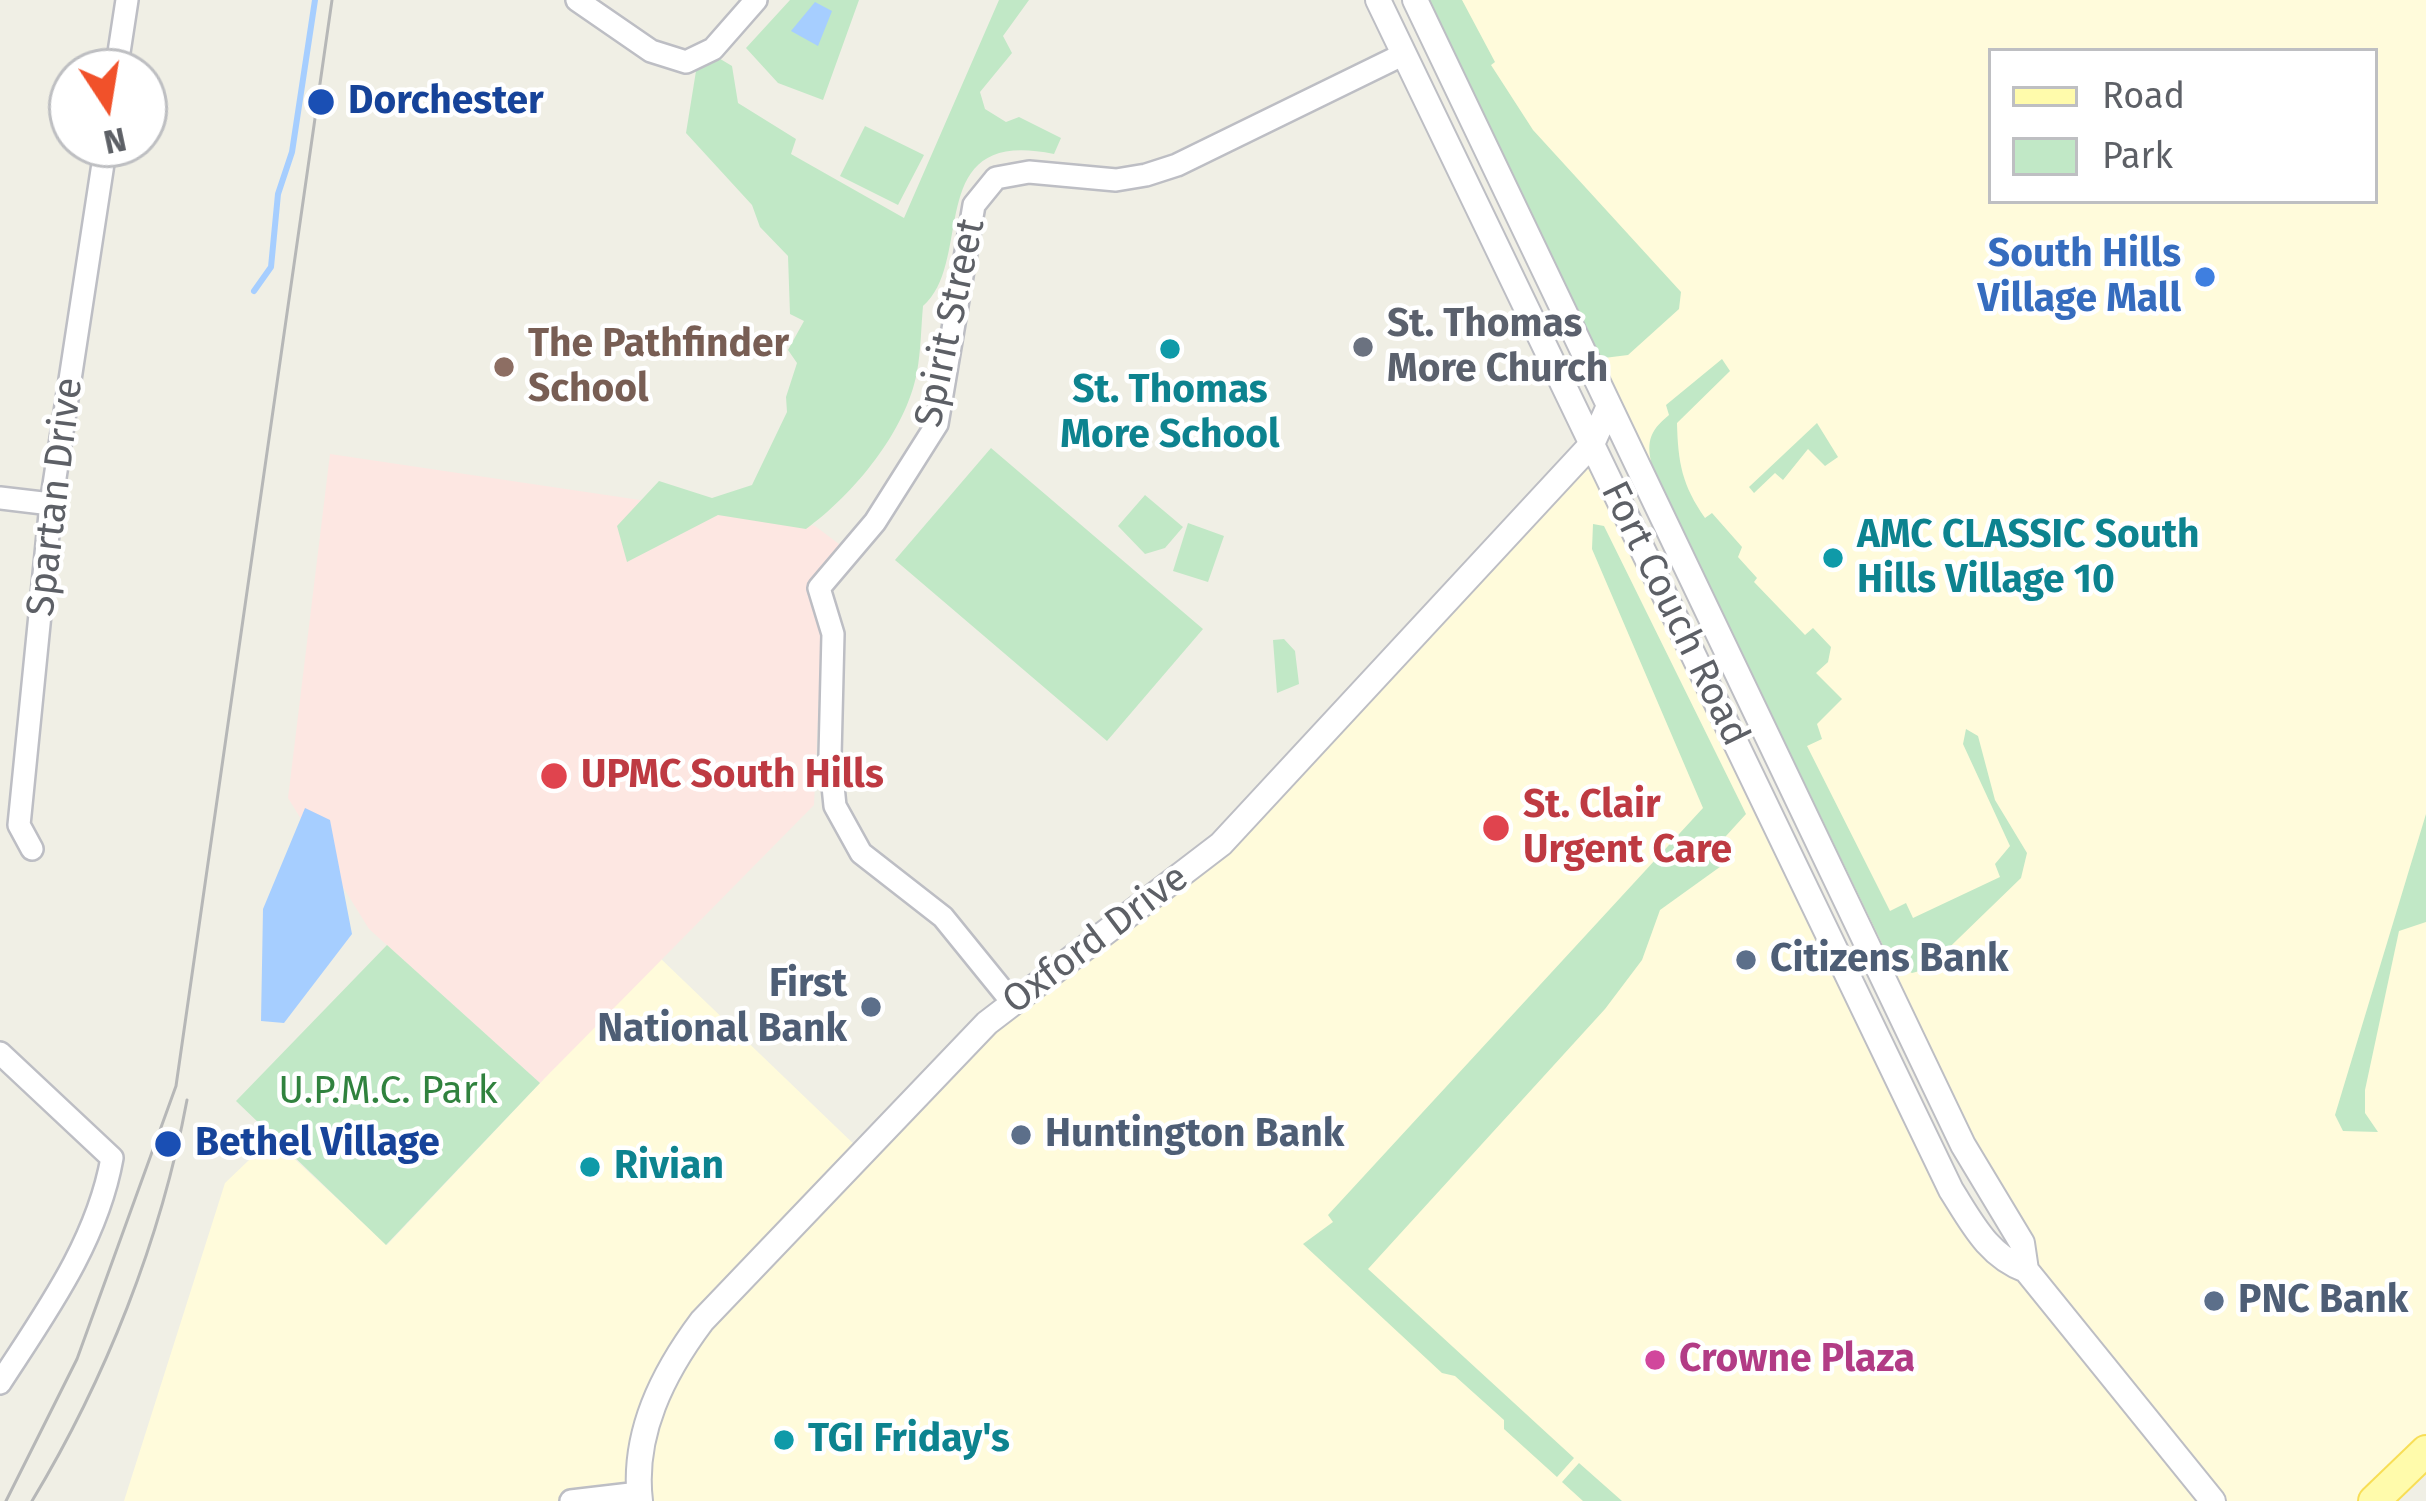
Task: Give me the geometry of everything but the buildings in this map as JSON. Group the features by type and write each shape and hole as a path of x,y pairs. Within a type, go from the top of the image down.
{"main road":[{"path":"2374,1501 2426,1451"}],"street":[{"path":"120,48 127,0"},
{"path":"578,0 650,51 686,62 713,49 756,0"},
{"name":"Fort Couch Road","path":"1378,0 1932,1154 1988,1246 2001,1261 2026,1270"},
{"name":"Fort Couch Road","path":"1414,0 1963,1145 2022,1243 2026,1270 2213,1501"},
{"name":"Spirit Street","path":"1012,1002 944,917 861,853 835,806 830,755 833,634 819,588 875,522 937,424 974,205 996,178 1029,172 1116,180 1146,175 1183,162 1404,54"},
{"name":"Spartan Drive","path":"32,849 19,825 51,504 102,168"},
{"name":"Oxford Drive","path":"639,1497 649,1414 682,1348 702,1321 926,1083 1012,1002 1089,949 1221,844 1592,444 1609,406"},
{"path":"1592,444 1622,431"},
{"path":"0,498 51,504"},
{"path":"0,1053 112,1158 104,1205 55,1298 0,1383"},
{"path":"571,1501 603,1493 639,1497"}],"shaded area":[{"path":"1415,0 2426,0 2426,1451 2374,1501 124,1501 225,1183 272,1138 387,1245 659,957 861,1151 958,1050 1182,877 1592,444 1952,1190 2025,1270"},
{"name":"UPMC South Hills","path":"330,454 815,526 843,547 823,610 814,805 540,1083 369,929 288,798"}],"green space":[{"path":"790,0 859,0 823,100 778,83 746,48"},
{"path":"999,0 1029,0 1003,36 1012,53 980,92 985,109 1006,122 1019,117 1061,138 1054,154 1012,151 985,159 968,178 938,285 923,306 911,394 890,438 859,480 806,529 718,515 627,562 617,526 659,481 712,498 752,485 787,412 786,397 797,363 788,350 804,321 790,314 788,256 760,227 752,205 686,133 696,71 717,57 732,66 738,103 796,139 791,154 904,218"},
{"path":"1427,0 1462,0 1495,62 1491,65 1533,130 1681,292 1679,309 1628,355 1604,358 1597,352"},
{"path":"865,126 924,155 898,205 840,176"},
{"path":"1722,359 1730,371 1677,423 1683,473 1705,518 1712,513 1742,547 1738,557 1757,578 1754,582 1805,635 1813,628 1831,647 1828,662 1816,673 1842,699 1817,724 1822,739 1807,746 1890,911 1906,903 1913,918 2000,877 1995,864 2010,846 1963,744 1966,729 1978,736 1995,800 2027,853 2021,878 1927,969 1912,973 1890,960 1653,469 1650,439 1669,415 1666,405"},
{"path":"1817,423 1838,457 1825,466 1808,449 1783,480 1775,473 1754,493 1749,487"},
{"path":"991,448 1203,629 1107,741 895,560"},
{"path":"1145,495 1183,527 1165,548 1145,554 1118,526"},
{"path":"1188,523 1224,536 1208,582 1173,571"},
{"path":"1593,524 1604,526 1746,814 1716,847 1724,864 1660,910 1642,960 1605,1009 1368,1269 1574,1458 1557,1477 1504,1429 1504,1420 1455,1376 1442,1373 1303,1244 1333,1222 1328,1215 1703,808 1592,549"},
{"path":"1284,639 1295,651 1299,684 1277,693 1273,640"},
{"path":"2426,814 2426,922 2399,931 2365,1090 2365,1113 2378,1132 2343,1131 2335,1115"},
{"name":"U.P.M.C. Park","path":"387,945 540,1083 386,1245 236,1101"},
{"path":"1579,1463 1622,1501 1583,1501 1562,1482"}],"water":[{"path":"815,2 832,11 818,46 791,31"},
{"path":"305,808 330,820 352,934 284,1023 261,1021 263,909"}],"waterway":[{"path":"254,291 271,267 278,194 292,152 315,0"}],"tram line":[{"path":"6,1501 77,1359 176,1086 332,0"},
{"path":"32,1501 83,1407 127,1308 162,1205 187,1100"}],"place":[{"name":"Dorchester","path":"321,102"},
{"name":"South Hills Village Mall","path":"2205,277"},
{"name":"St. Thomas More Church","path":"1363,347"},
{"name":"St. Thomas More School","path":"1170,349"},
{"name":"The Pathfinder School","path":"504,367"},
{"name":"AMC CLASSIC South Hills Village 10","path":"1833,558"},
{"name":"UPMC South Hills","path":"554,776"},
{"name":"St. Clair Urgent Care","path":"1496,828"},
{"name":"Citizens Bank","path":"1746,960"},
{"name":"First National Bank","path":"871,1007"},
{"name":"Huntington Bank","path":"1021,1135"},
{"name":"Bethel Village","path":"168,1144"},
{"name":"Rivian","path":"590,1167"},
{"name":"PNC Bank","path":"2214,1301"},
{"name":"Crowne Plaza","path":"1655,1360"},
{"name":"TGI Friday's","path":"784,1440"}]}
